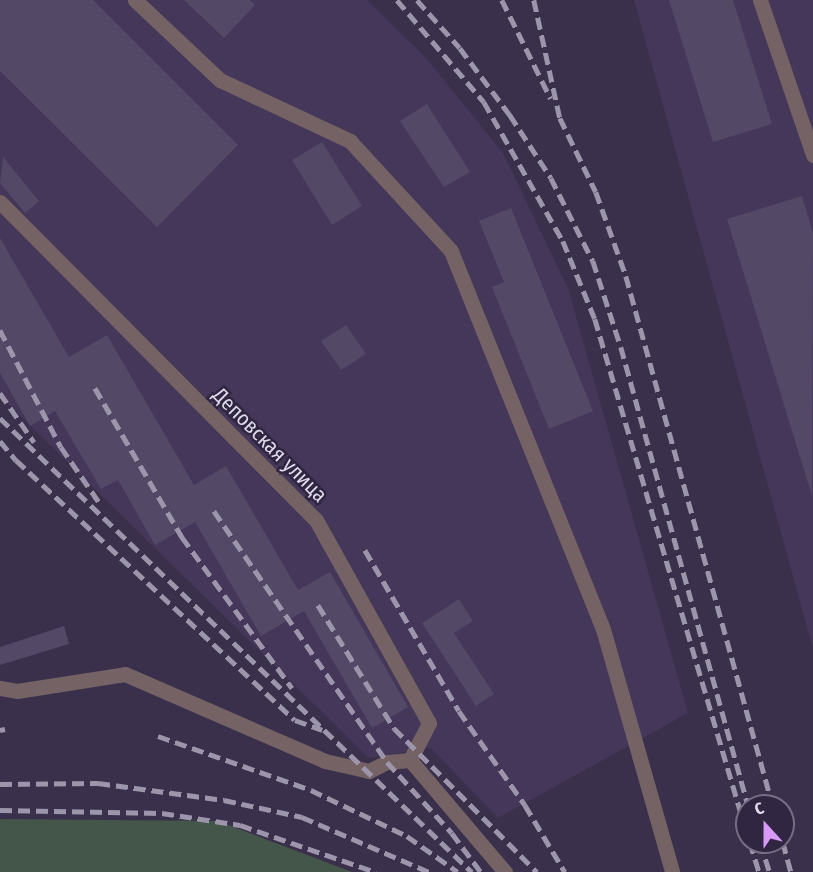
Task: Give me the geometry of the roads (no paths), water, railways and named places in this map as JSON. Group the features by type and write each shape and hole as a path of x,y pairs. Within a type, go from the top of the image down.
{"street":[{"path":"135,0 220,80 350,141 451,251 603,629 672,872"},
{"path":"760,0 813,155"},
{"name":"Деповская улица","path":"0,202 316,520 429,723 410,760"},
{"path":"0,688 17,691 125,674 325,761 369,771 387,762 410,760 505,872"}],"railway":[{"path":"397,0 484,102 563,241 595,319 735,794"},
{"path":"417,0 460,48 510,115 551,178 593,261 621,347 745,794"},
{"path":"502,0 551,99"},
{"path":"534,0 560,118 596,192 626,276 770,794"},
{"path":"0,330 61,447 99,502"},
{"path":"95,388 182,537 292,688"},
{"path":"0,393 34,442"},
{"path":"0,418 472,872"},
{"path":"0,441 16,460 295,720 322,730"},
{"path":"214,511 387,762 452,833 481,872"},
{"path":"365,550 459,711 525,805 565,872"},
{"path":"318,605 394,728 537,872"},
{"path":"0,730 5,729"},
{"path":"158,736 311,790 407,836 458,872"},
{"path":"0,784 98,783 224,800 302,817 429,872"},
{"path":"0,810 162,813 240,825 376,872"},
{"path":"754,854 759,872"},
{"path":"764,854 770,872"},
{"path":"786,854 791,872"}]}
